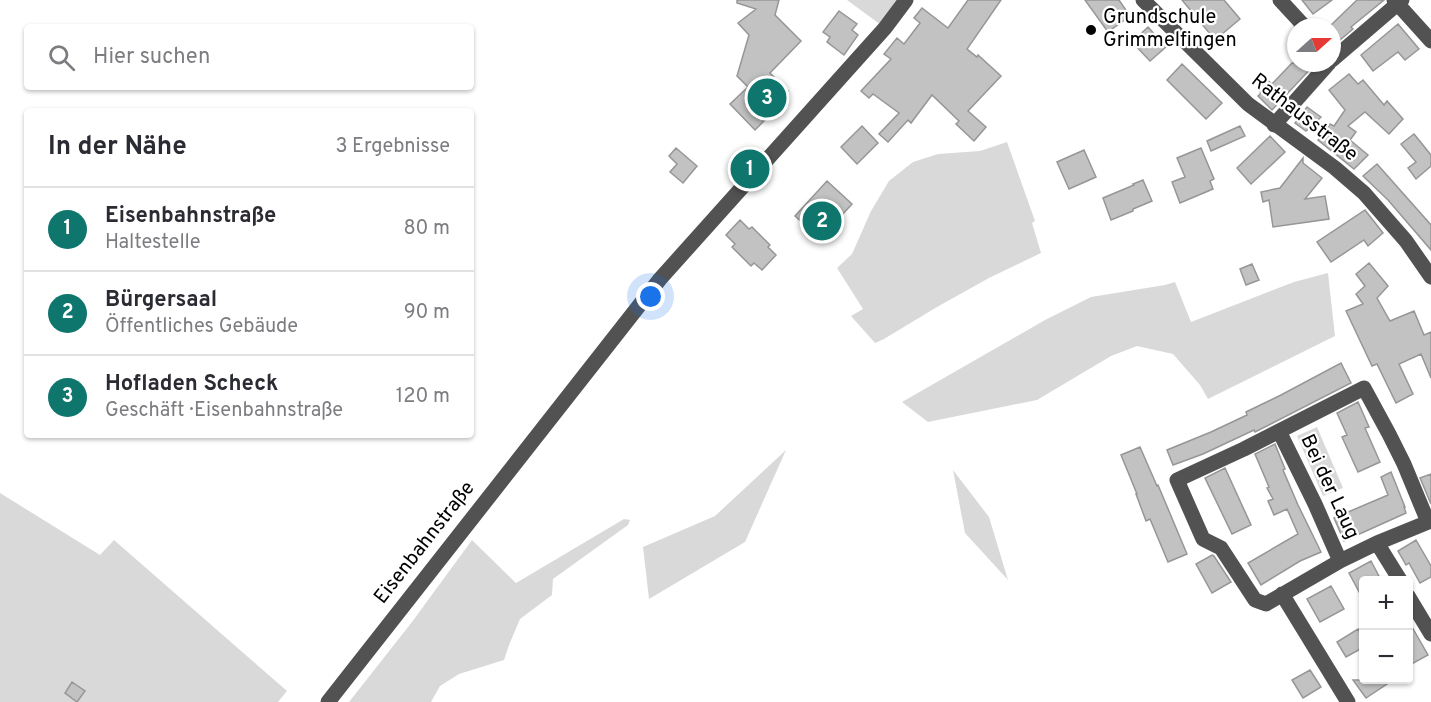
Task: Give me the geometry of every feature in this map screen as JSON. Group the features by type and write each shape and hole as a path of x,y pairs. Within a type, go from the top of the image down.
{"street":[{"name":"Eisenbahnstraße","path":"327,702 660,279 876,37 906,0"},
{"name":"Rathausstraße","path":"1143,0 1248,104 1335,168 1364,193 1406,241 1431,277"},
{"path":"1280,0 1297,18"},
{"path":"1341,51 1398,1 1431,41"},
{"path":"1274,125 1321,72"},
{"name":"Bei der Laug","path":"1364,388 1404,464 1429,522 1340,561 1266,604 1255,600 1221,548 1203,539 1177,480 1364,388"},
{"name":"Bei der Laug","path":"1280,431 1340,561"},
{"name":"Bei der Laug","path":"1377,543 1398,576"},
{"path":"1282,594 1348,702"},
{"path":"1413,604 1431,634"}],"shaded area":[{"path":"847,0 900,0 881,25"},
{"path":"1007,142 1035,221 1032,223 1041,253 989,278 875,343 851,316 863,309 837,268 852,254 871,211 889,181 913,162 938,154 980,151"},
{"path":"1328,273 1335,336 1208,399 1200,385 1173,354 1137,346 1111,356 1037,400 928,422 902,402 1045,320 1091,297 1175,282 1191,322 1294,282"},
{"path":"1317,427 1343,488 1323,496 1297,436"},
{"path":"786,450 745,542 649,599 643,547 715,516"},
{"path":"953,470 989,517 1008,580 965,533"},
{"path":"0,493 100,555 114,540 287,691 278,702 0,702"},
{"path":"624,519 630,520 628,525 553,579 552,595 520,619 504,660 459,674 440,686 431,702 349,702 472,540 516,583"}],"building":[{"path":"737,0 779,0 775,15 801,41 770,73 788,91 781,97 785,100 755,130 730,104 748,87 737,76 749,35 738,23 756,9 737,3"},
{"path":"968,0 1001,0 967,49 977,57 978,55 1001,76 968,111 986,127 974,141 956,124 959,121 932,95 911,123 908,120 888,142 879,134 899,113 873,94 869,98 861,91 891,59 884,54 897,38 904,44 920,23 914,18 922,8 948,28"},
{"path":"1085,0 1119,0 1130,16 1108,32"},
{"path":"1182,0 1224,0 1240,19 1215,40"},
{"path":"1302,0 1332,0 1313,14"},
{"path":"1357,0 1384,0 1351,27 1353,29 1341,39 1341,18 1338,18"},
{"path":"839,11 857,24 852,30 858,35 844,55 827,42 830,37 823,32"},
{"path":"1398,24 1419,49 1405,60 1398,52 1373,71 1361,55"},
{"path":"1148,27 1166,47 1150,61 1132,42"},
{"path":"1182,64 1222,103 1206,119 1167,80"},
{"path":"1287,68 1287,72 1308,72 1272,110 1258,96 1261,93 1258,89 1267,80 1272,84"},
{"path":"1349,74 1358,84 1363,80 1384,105 1387,101 1403,119 1389,134 1365,112 1348,126 1356,132 1350,140 1368,155 1354,169 1318,140 1330,124 1334,126 1345,110 1329,90"},
{"path":"1307,107 1321,117 1306,131 1295,123"},
{"path":"862,126 878,143 857,164 841,147"},
{"path":"1240,126 1245,136 1211,151 1207,141"},
{"path":"1414,134 1431,155 1431,166 1416,179 1408,168 1416,162 1401,144"},
{"path":"1270,136 1285,152 1251,184 1237,168"},
{"path":"676,148 697,166 683,183 670,172 677,164 669,156"},
{"path":"1201,148 1214,179 1210,181 1213,189 1180,203 1172,182 1185,177 1177,158"},
{"path":"1084,150 1096,177 1069,189 1057,162"},
{"path":"1303,158 1303,163 1322,178 1305,199 1325,196 1329,219 1273,227 1269,200 1263,202 1261,192 1280,188"},
{"path":"1377,164 1431,225 1431,250 1388,200 1363,176"},
{"path":"1143,180 1152,201 1111,220 1103,198"},
{"path":"827,181 852,204 820,239 795,216"},
{"path":"1365,210 1383,233 1368,246 1364,240 1331,262 1317,242"},
{"path":"740,220 749,229 752,227 770,245 768,247 776,255 762,270 754,263 751,266 732,247 735,244 726,235"},
{"path":"1369,263 1388,286 1377,298 1390,321 1414,311 1424,335 1431,332 1431,378 1421,354 1399,364 1413,394 1396,403 1377,364 1372,366 1346,311 1363,304 1356,294 1365,286 1356,274"},
{"path":"1252,264 1259,280 1246,285 1240,269"},
{"path":"1341,363 1351,383 1255,432 1254,430 1203,454 1173,465 1167,450 1247,415 1246,412"},
{"path":"1358,402 1369,427 1365,428 1380,462 1358,472 1342,437 1347,435 1337,413"},
{"path":"1275,444 1285,469 1283,470 1321,552 1300,561 1261,585 1248,563 1298,534 1287,509 1274,515 1268,501 1273,499 1255,454"},
{"path":"1140,447 1187,554 1168,562 1150,519 1146,521 1121,455"},
{"path":"1225,468 1251,525 1232,534 1205,478"},
{"path":"1391,472 1406,513 1344,541 1334,518 1388,495 1381,477"},
{"path":"1431,474 1431,504 1420,478"},
{"path":"1416,540 1431,566 1431,577 1420,583 1409,563 1406,565 1398,551"},
{"path":"1212,555 1231,582 1212,593 1196,564"},
{"path":"1371,561 1379,576 1359,576 1359,592 1349,573"},
{"path":"1331,586 1344,609 1320,622 1307,599"},
{"path":"1413,629 1428,655 1413,663"},
{"path":"1359,630 1359,650 1346,657 1337,642"},
{"path":"1310,670 1321,687 1303,698 1292,680"},
{"path":"1353,680 1359,680 1359,684 1387,684 1366,698"},
{"path":"72,682 85,691 77,702 65,693"}],"place":[{"name":"Grundschule Grimmelfingen","path":"1091,30"},
{"name":"Hofladen Scheck","path":"767,98"},
{"name":"Eisenbahnstraße","path":"750,169"},
{"name":"Bürgersaal","path":"822,221"}]}
